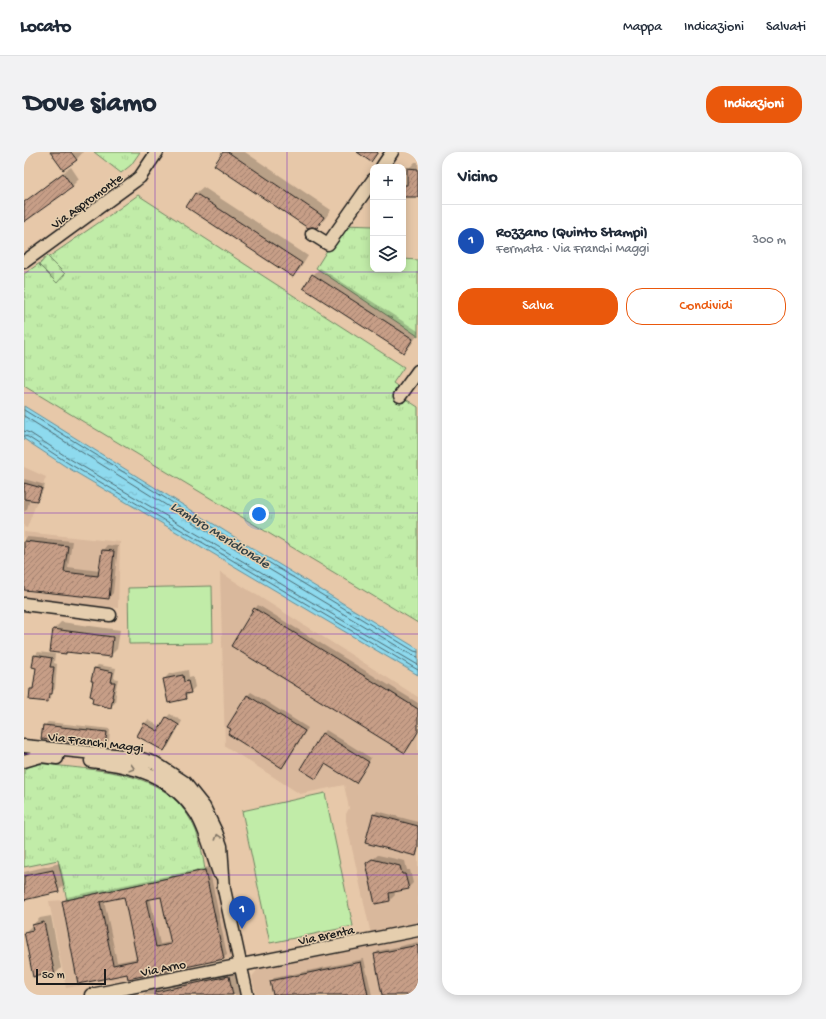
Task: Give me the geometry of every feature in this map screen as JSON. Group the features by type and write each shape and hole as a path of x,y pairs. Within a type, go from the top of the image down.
{"street":[{"name":"Via Aspromonte","path":"24,262 140,177 156,152"},
{"path":"384,164 392,152"},
{"path":"312,234 328,244 370,184"},
{"path":"400,396 418,371"},
{"path":"24,604 110,615"},
{"name":"Via Franchi Maggi","path":"24,746 134,757 155,763 184,782 204,807 216,832 221,846 224,889"},
{"name":"Via Franchi Maggi","path":"24,761 41,756 130,767 153,774 177,790 197,815 207,836 224,889 247,995"},
{"name":"Via Brenta","path":"240,966 418,930"},
{"name":"Via Arno","path":"91,995 240,966"}],"shaded area":[{"path":"24,467 46,477 27,528 24,527"},
{"path":"24,532 120,542 118,608 24,598"},
{"path":"220,572 418,697 418,930 372,939 346,821 346,814 349,808 344,785 300,794 225,746"},
{"path":"212,868 233,958 128,979 66,988 49,901 67,900"},
{"path":"418,935 418,995 256,995 252,977 257,970 370,943"}],"green space":[{"path":"94,152 140,152 131,165 121,173"},
{"path":"138,195 404,367 393,383 400,388 404,398 418,407 418,623 24,386 24,274"},
{"path":"343,225 370,226 370,272 406,272 406,259 418,260 418,336 316,268"},
{"path":"47,256 65,274 57,283 39,265"},
{"path":"212,586 213,643 129,644 128,588"},
{"path":"33,764 45,764 111,772 152,784 169,795 184,810 196,831 201,846 205,870 67,900 58,860 24,867 24,767"},
{"path":"325,793 353,926 270,943 242,811"}],"water":[{"name":"Lambro Meridionale","path":"24,406 418,649 418,675 65,466 24,439"}],"building":[{"path":"50,152 71,152 77,160 63,170"},
{"path":"223,152 228,152 324,217 317,228 308,228 214,165"},
{"path":"357,152 378,152 371,162"},
{"path":"407,168 418,169 418,197 406,197"},
{"path":"63,173 73,187 24,222 24,202"},
{"path":"195,193 302,263 293,277 186,207"},
{"path":"312,274 413,339 404,353 303,288"},
{"path":"24,483 42,488 37,501 24,499"},
{"path":"24,541 68,546 64,572 98,576 102,550 114,551 109,599 24,590"},
{"path":"254,608 418,709 418,732 405,753 231,646"},
{"path":"53,629 113,637 111,657 66,652 66,654 50,652"},
{"path":"34,655 52,658 50,667 54,667 52,694 49,694 48,702 29,700 30,689 33,689 36,668 32,667"},
{"path":"94,668 113,672 111,682 115,682 111,708 92,703 93,697 90,696"},
{"path":"183,675 184,682 188,681 191,693 185,694 186,699 168,703 163,679"},
{"path":"247,695 305,731 282,768 228,734 231,729 227,727"},
{"path":"166,717 179,725 164,751 137,736 144,723 158,731"},
{"path":"43,725 107,732 105,745 41,739"},
{"path":"322,733 369,762 356,783 325,764 316,779 300,769"},
{"path":"373,814 418,826 418,848 416,856 365,843"},
{"path":"372,859 400,866 402,874 405,874 409,889 389,893 390,901 375,904 366,863"},
{"path":"53,870 59,892 24,900 24,876"},
{"path":"205,870 224,959 128,979 127,974 78,984 62,901","holes":["124,897 137,960 113,965 100,902","161,897 171,944 156,947 146,900"]},
{"path":"44,922 55,976 43,978 42,975 33,977 24,932 33,930 32,925"},
{"path":"418,945 418,995 382,995 374,954"},
{"path":"361,962 368,995 273,995 270,981"},
{"path":"229,976 233,995 155,995 155,992"}],"place":[{"name":"Rozzano (Quinto Stampi)","path":"242,929"}]}
